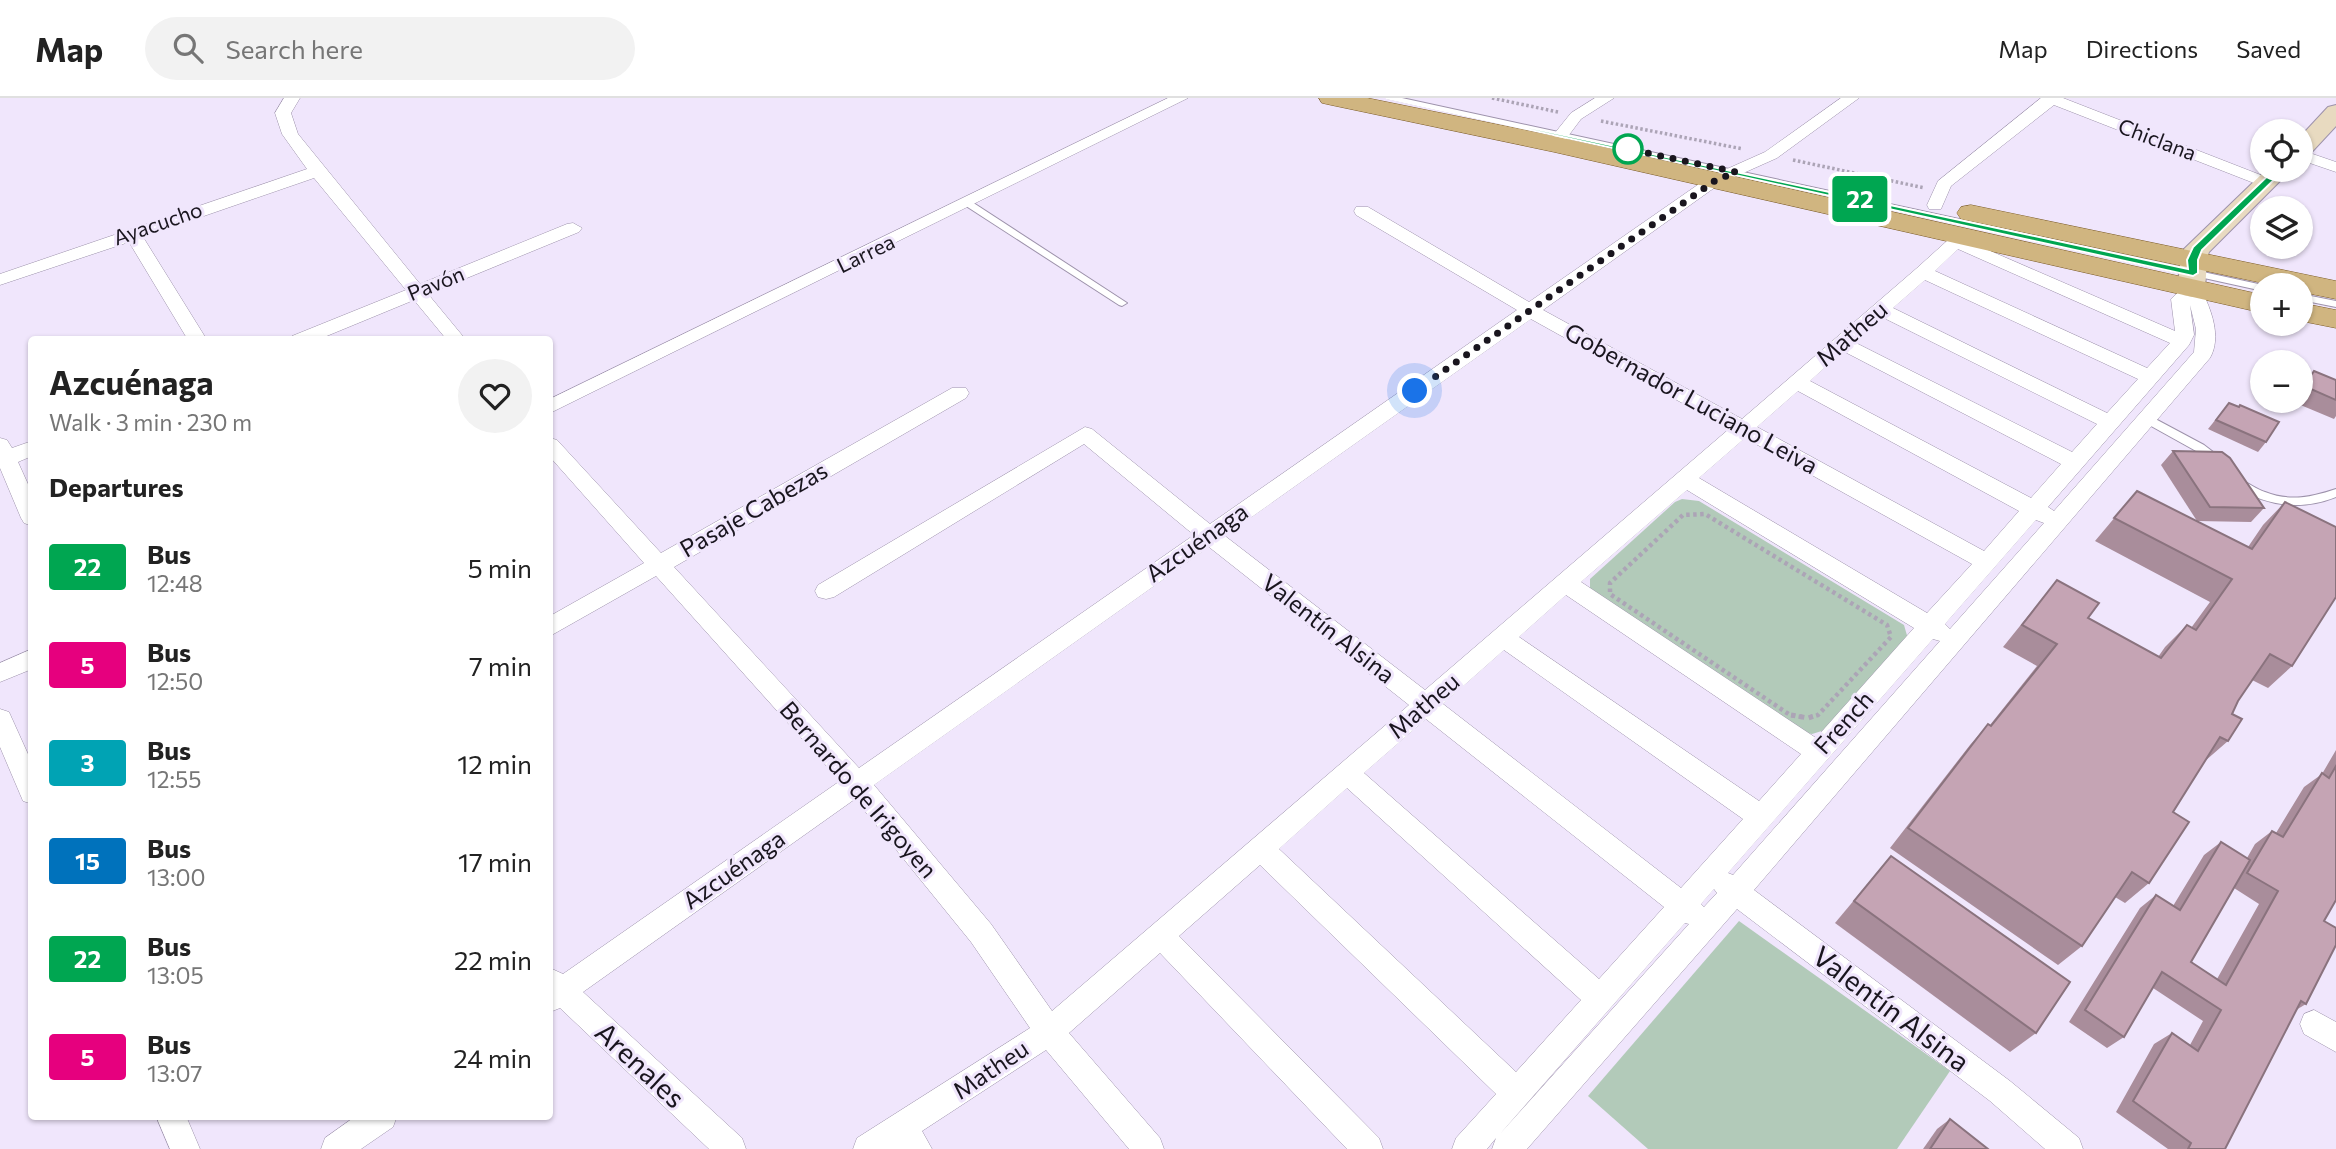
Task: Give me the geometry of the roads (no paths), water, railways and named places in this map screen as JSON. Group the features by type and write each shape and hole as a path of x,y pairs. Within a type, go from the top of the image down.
{"main road":[{"path":"1331,98 1565,129 1744,168 1957,239 2193,274 2336,290"},
{"path":"1447,98 1565,129 1744,168 1937,198 2193,274 2250,298"},
{"path":"2313,314 2336,319"}],"street":[{"path":"292,98 283,113 290,134 317,171 454,336"},
{"name":"Larrea","path":"553,406 969,204 1180,98"},
{"path":"1565,129 1606,98"},
{"name":"Azcuénaga","path":"553,990 857,783 1529,310 1851,98"},
{"path":"1937,198 1944,184 2052,99"},
{"name":"Chiclana","path":"2052,99 2250,168"},
{"path":"2313,139 2336,112"},
{"path":"2313,158 2336,167"},
{"name":"Ayacucho","path":"0,280 317,171"},
{"path":"1957,239 2182,341 2185,335 2180,299 2193,274 2197,249 2266,182"},
{"name":"Gobernador Luciano Leiva","path":"1362,211 1529,310 1986,562"},
{"name":"Pavón","path":"309,336 573,228"},
{"path":"132,233 196,336"},
{"name":"Matheu","path":"868,1149 909,1139 1049,1032 1842,343 1957,239"},
{"path":"1923,272 2150,377"},
{"name":"French","path":"1507,1149 1735,892 1952,639 2203,354 2206,347 2193,274"},
{"path":"1880,309 2110,422"},
{"name":"French","path":"1467,1149 2182,341"},
{"path":"1842,343 2075,462"},
{"path":"1797,382 2056,520"},
{"name":"Pasaje Cabezas","path":"553,625 959,393"},
{"name":"Valentín Alsina","path":"827,591 1085,434 1209,535 1706,924"},
{"name":"Bernardo de Irigoyen","path":"553,448 656,566 857,783 981,933 1049,1032 1149,1149"},
{"path":"28,449 2,455 28,510"},
{"path":"1685,479 1952,639"},
{"path":"1564,583 1818,752"},
{"path":"1502,637 1761,817"},
{"path":"0,673 28,660"},
{"path":"0,719 28,784"},
{"path":"1347,773 1599,998"},
{"path":"1260,848 1516,1093"},
{"name":"Valentín Alsina","path":"1711,873 2000,1091 2068,1149"},
{"path":"1160,935 1368,1149"},
{"name":"Arenales","path":"553,990 730,1149"},
{"path":"173,1120 185,1149"},
{"path":"336,1149 376,1120"}],"lane":[{"path":"1391,98 1565,129"},
{"path":"1744,168 2250,285"},
{"path":"969,204 1122,303"},
{"path":"2313,299 2336,304"},
{"path":"2146,418 2200,447 2256,495 2276,500 2321,500 2336,493"}]}
